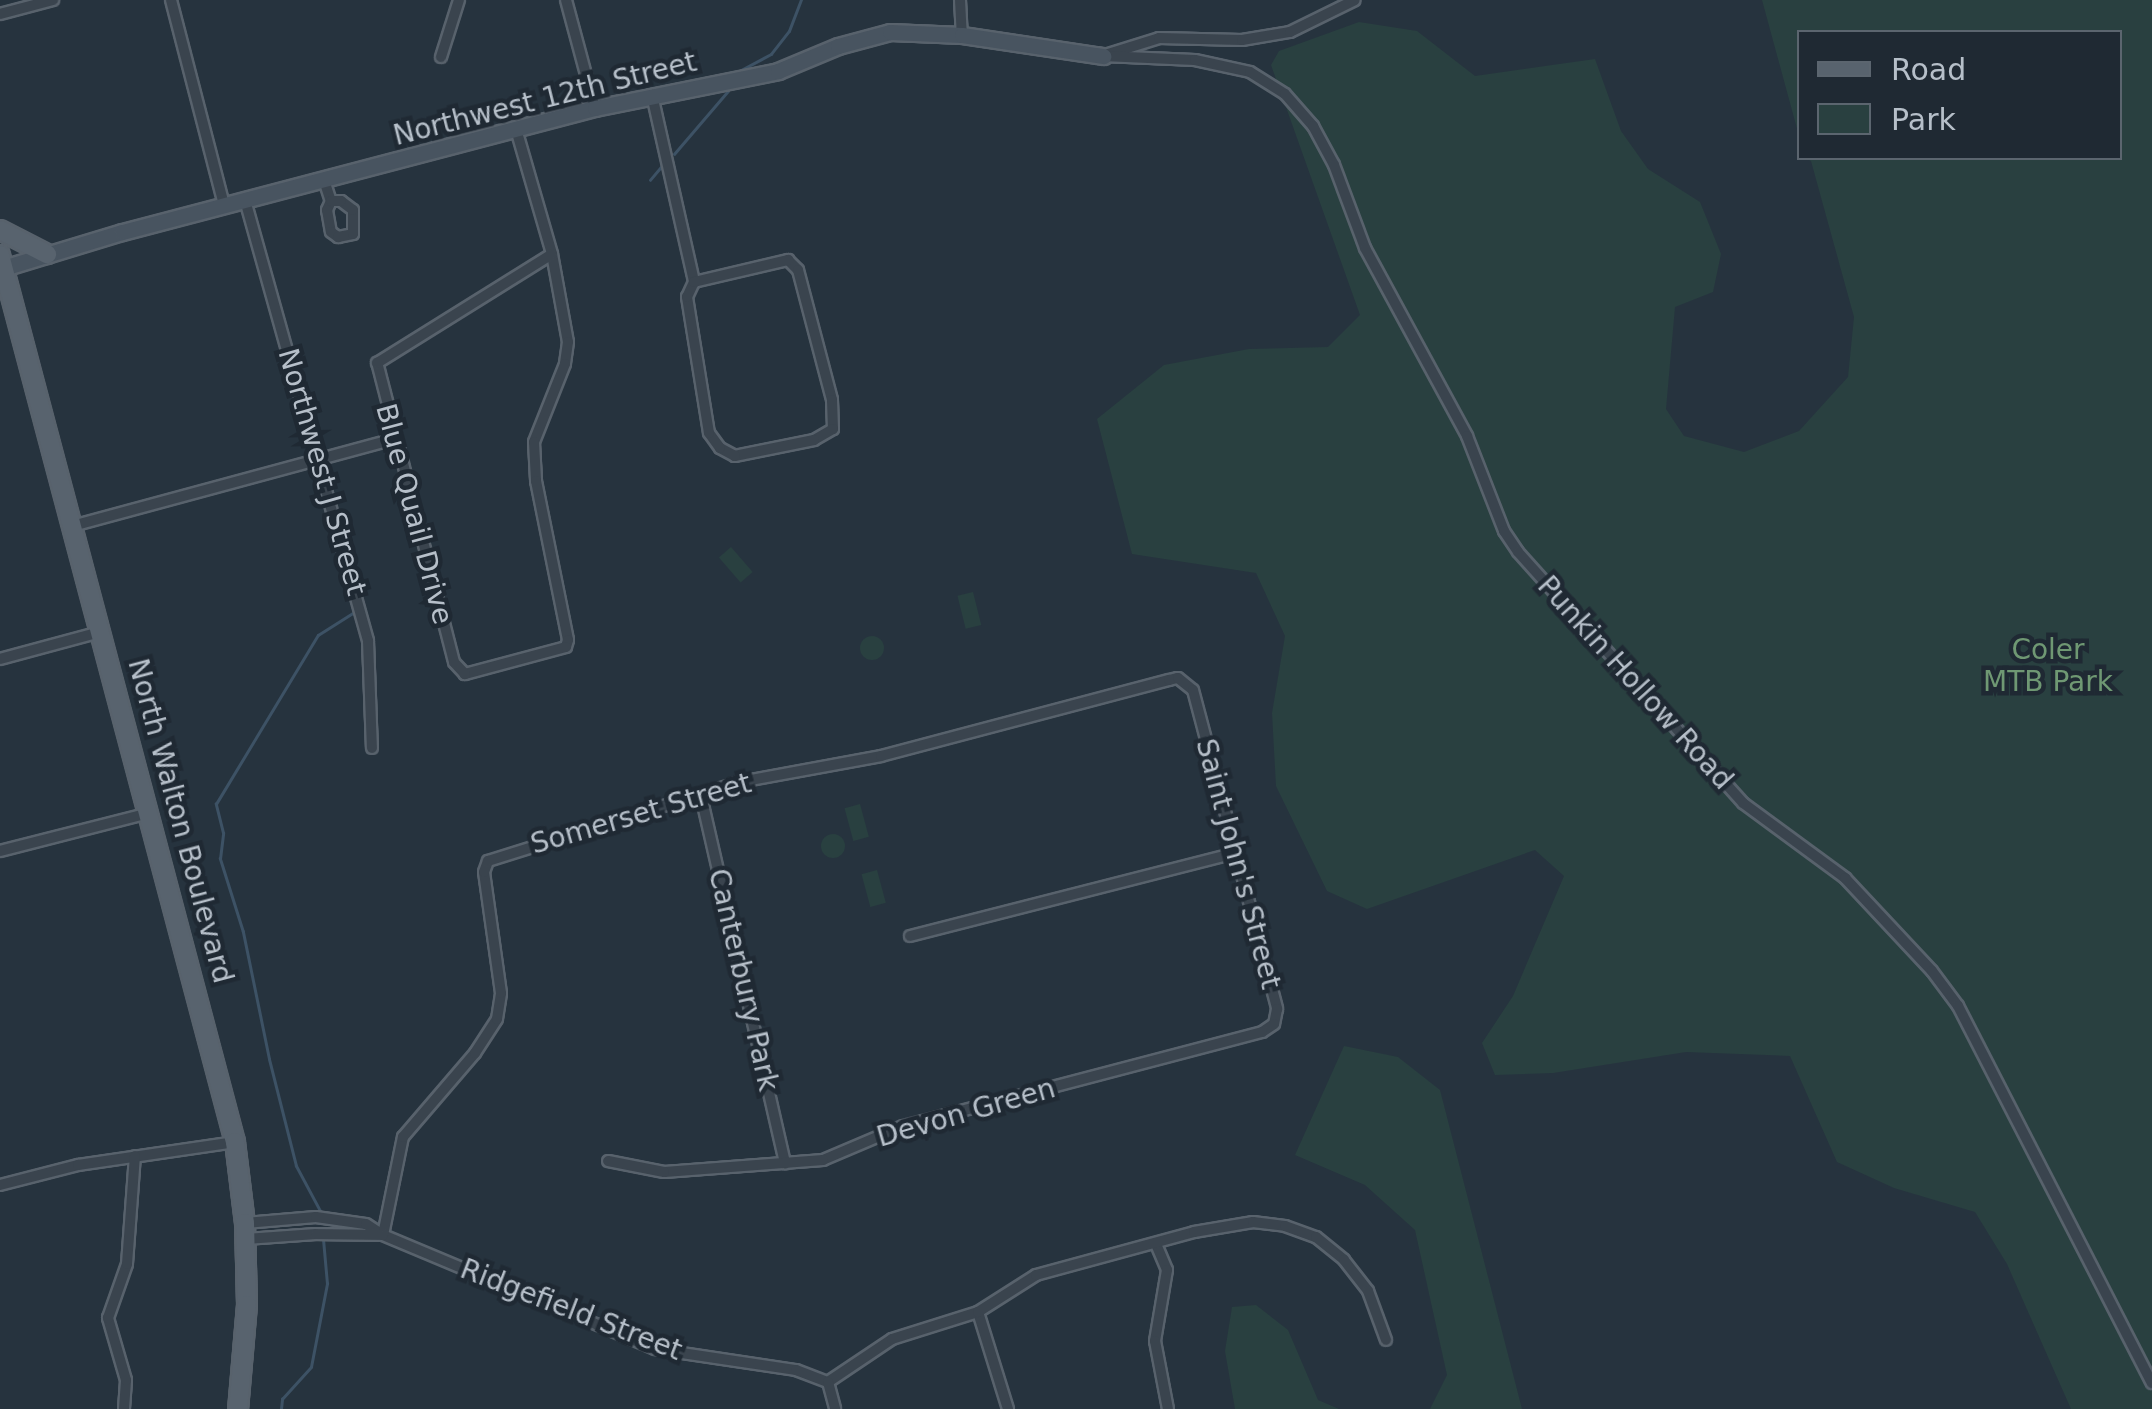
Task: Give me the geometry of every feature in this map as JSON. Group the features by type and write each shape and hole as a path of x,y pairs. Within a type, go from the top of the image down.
{"main road":[{"path":"0,230 47,254"},
{"name":"North Walton Boulevard","path":"1,264 235,1142 246,1231 246,1347 238,1409"}],"street":[{"path":"0,14 53,0"},
{"path":"171,0 224,205"},
{"path":"441,56 459,0"},
{"path":"566,0 595,108"},
{"path":"960,0 962,36"},
{"path":"1103,56 1159,38 1242,40 1290,32 1354,0"},
{"name":"Northwest 12th Street","path":"1,264 595,108 652,94 752,78 890,32 962,36 1103,56"},
{"name":"Punkin Hollow Road","path":"1103,56 1194,60 1250,72 1285,94 1313,126 1334,165 1365,248 1467,436 1504,531 1518,552 1730,789 1831,866 1932,971 1958,1006 2152,1383"},
{"path":"652,94 694,282 687,298 691,339 710,433 720,448 735,456 814,440 832,429 836,419 798,270 788,260 694,282"},
{"path":"516,129 552,254"},
{"path":"324,180 331,201"},
{"name":"Northwest J Street","path":"245,200 321,459 368,640 372,748"},
{"name":"Blue Quail Drive","path":"552,254 568,342 564,364 534,442 536,481 567,630 566,646 465,674 454,662 376,374 377,363 386,353 552,254"},
{"path":"72,526 395,439"},
{"path":"0,659 101,632"},
{"name":"Somerset Street","path":"383,1235 403,1137 490,1034 499,1008 499,970 484,866 502,854 740,782 881,756 1178,678 1193,690"},
{"name":"Saint John's Street","path":"1193,690 1277,1009 1274,1024 1262,1032"},
{"name":"Canterbury Park","path":"700,796 785,1164"},
{"path":"0,852 150,813"},
{"path":"910,936 1235,852"},
{"name":"Devon Green","path":"608,1161 664,1172 823,1160 904,1126 1262,1032"},
{"path":"0,1185 135,1156 235,1142"},
{"path":"124,1409 126,1380 108,1318 127,1264 135,1156"},
{"name":"Ridgefield Street","path":"246,1231 316,1217 366,1224 383,1235 656,1349 796,1370 828,1382"},
{"path":"834,1409 828,1382 892,1339 978,1312 1036,1275 1252,1222 1271,1223 1316,1237 1344,1260 1368,1291 1386,1340"},
{"name":"Ridgefield Street","path":"246,1231 383,1235"},
{"path":"1156,1244 1167,1270 1155,1341 1168,1409"},
{"path":"978,1312 1008,1409"}],"green space":[{"name":"Coler MTB Park","path":"1762,0 2152,0 2152,1409 2071,1409 2007,1264 1975,1212 1894,1188 1837,1162 1790,1056 1686,1052 1553,1073 1495,1075 1482,1043 1513,996 1564,876 1535,850 1367,909 1327,891 1276,786 1272,713 1285,636 1256,573 1132,554 1097,419 1164,365 1249,349 1328,347 1360,315 1271,65 1279,51 1359,22 1417,31 1475,76 1595,59 1621,131 1648,169 1700,202 1721,254 1713,292 1675,307 1666,409 1684,436 1744,452 1799,431 1848,377 1854,317 1809,160 2122,160 2122,30 1797,30 1797,129"},
{"path":"731,547 753,572 741,582 719,557"},
{"path":"973,592 981,625 966,629 957,596"},
{"path":"872,636 884,648 872,660 860,648"},
{"path":"860,804 869,837 853,841 845,808"},
{"path":"833,834 845,846 833,858 821,846"},
{"path":"877,870 886,903 870,907 862,874"},
{"path":"1344,1046 1398,1057 1440,1090 1522,1409 1430,1409 1447,1375 1415,1230 1365,1185 1295,1155"},
{"path":"1256,1305 1288,1330 1318,1400 1339,1409 1235,1409 1225,1351 1232,1307"}],"waterway":[{"path":"741,70 771,54 789,31 801,0"},
{"path":"674,154 728,91"},
{"path":"650,180 661,167"},
{"path":"320,1211 296,1166 243,932 220,859 223,833 216,804 318,635 353,613"},
{"path":"281,1409 282,1399 311,1367 327,1284 323,1239"}]}
